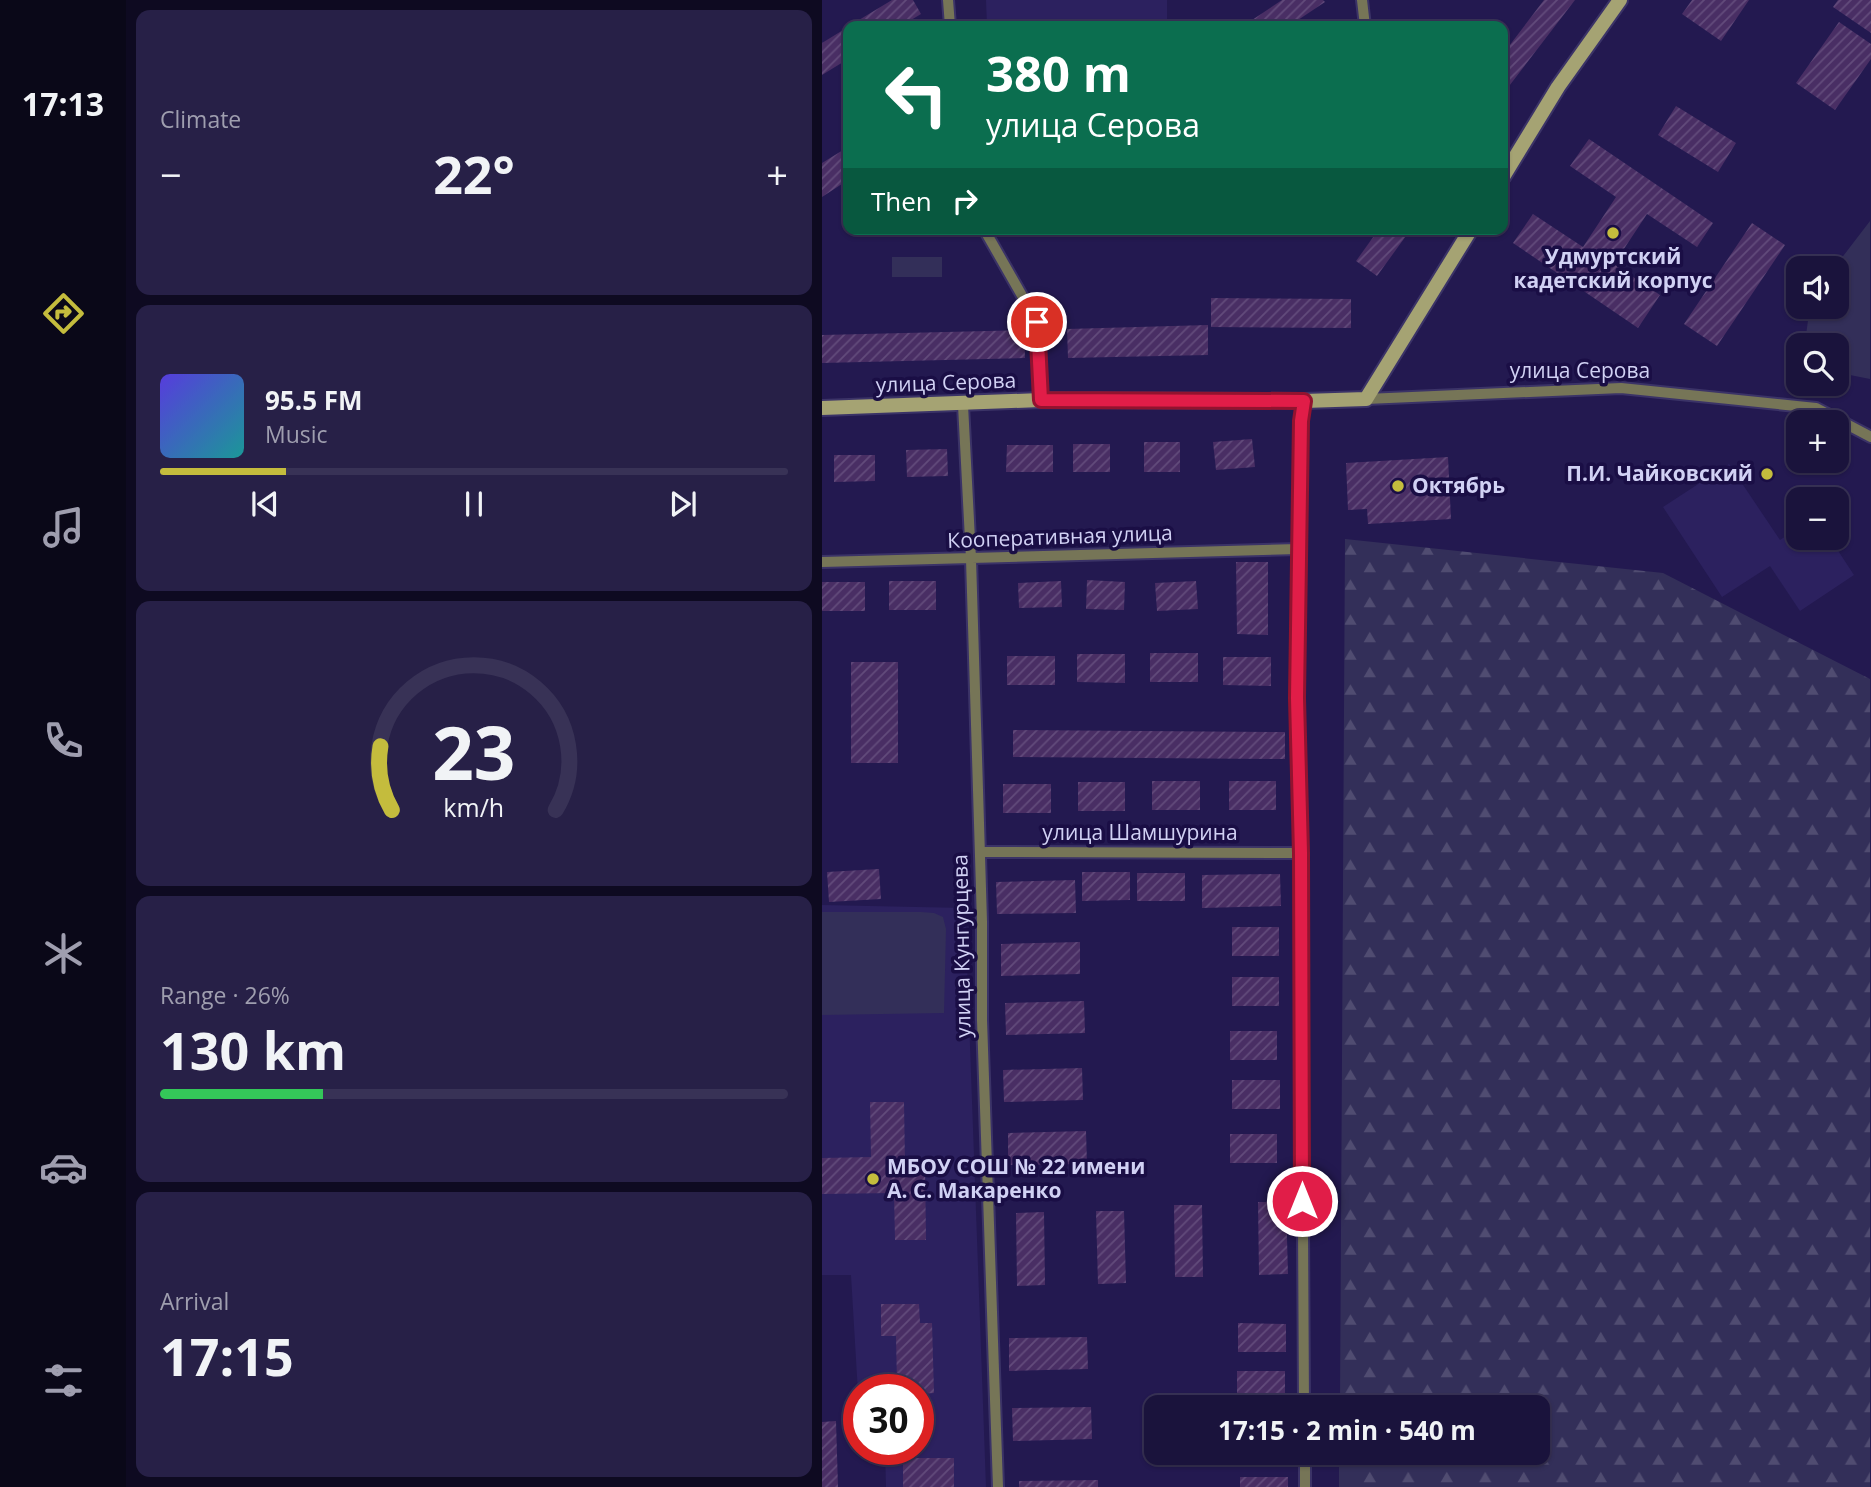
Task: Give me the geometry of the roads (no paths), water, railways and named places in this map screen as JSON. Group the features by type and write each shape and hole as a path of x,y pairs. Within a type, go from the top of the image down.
{"main road":[{"path":"1508,169 1558,87 1620,0"},
{"path":"1366,399 1467,235"},
{"name":"улица Серова","path":"822,408 963,405 1041,400 1366,399"}],"street":[{"path":"948,0 950,21"},
{"path":"1362,0 1364,21"},
{"path":"987,235 1037,322 1041,400"},
{"name":"улица Серова","path":"1366,399 1621,388 1816,408 1870,437"},
{"path":"1304,401 1301,421 1297,698 1301,853 1304,1395"},
{"name":"улица Кунгурцева","path":"963,405 971,559 980,852 982,1033 998,1487"},
{"name":"Кооперативная улица","path":"822,562 1298,550"},
{"name":"улица Шамшурина","path":"980,852 1301,853"},
{"path":"1305,1465 1305,1487"}],"place":[{"name":"Удмуртский кадетский корпус","path":"1613,233"},
{"name":"П.И. Чайковский","path":"1767,474"},
{"name":"Октябрь","path":"1398,486"},
{"name":"МБОУ СОШ № 22 имени А. С. Макаренко","path":"873,1179"}]}
